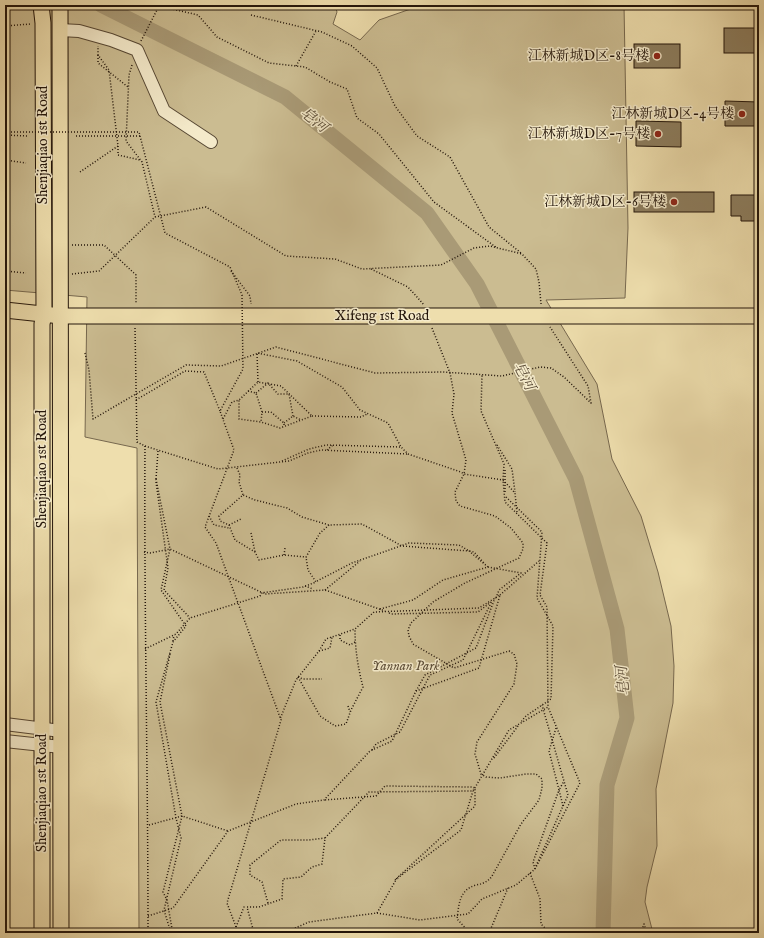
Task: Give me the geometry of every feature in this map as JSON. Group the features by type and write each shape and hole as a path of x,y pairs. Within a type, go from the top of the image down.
{"main road":[{"name":"Shenjiaqiao 1st Road","path":"41,5 43,23 42,933"},
{"name":"Shenjiaqiao 1st Road","path":"60,17 61,933"},
{"name":"Xifeng 1st Road","path":"5,310 43,319 61,321 543,320 759,316"},
{"name":"Xifeng 1st Road","path":"135,321 252,316 429,320"},
{"name":"Xifeng 1st Road","path":"5,320 43,319"},
{"name":"Xifeng 1st Road","path":"543,320 759,325"}],"street":[{"path":"60,17 79,30 138,47 164,111 211,142"},
{"path":"5,724 61,731"},
{"path":"5,741 61,747"}],"path":[{"path":"155,217 142,162 126,141 129,75 138,47 159,6 198,15 217,37 269,63 305,67 330,82 347,89 357,118 379,134 434,202 497,248"},
{"path":"85,353 89,370 93,419 186,365 221,366 276,347 375,373 450,373 502,376 540,367 551,368 564,377 591,403 588,386 543,320 539,282 536,269 522,254 489,227 450,157 417,136 395,106 377,68 352,46 322,32 250,15"},
{"path":"296,66 316,31"},
{"path":"98,36 98,63 129,88"},
{"path":"98,55 110,73 118,155 140,160"},
{"path":"5,132 139,132 165,233 230,267 242,296 243,369 220,411"},
{"path":"5,135 27,136"},
{"path":"76,136 140,136"},
{"path":"80,172 118,146"},
{"path":"5,160 26,162"},
{"path":"60,275 99,271 155,217 206,207 286,256 335,258 362,269 441,265 474,248 490,246 522,254"},
{"path":"60,245 104,245 136,274 135,321 137,442 158,451 218,469 289,461 308,453 321,450 408,454 464,474 503,480 515,492"},
{"path":"370,269 408,287 424,305 450,373 454,394 452,413 466,460 464,474 455,492 456,501 460,506 495,516 511,528 523,543 523,549 519,558 465,583 433,602 411,623 408,630 413,644 454,668 509,651 514,654 517,664 514,684 477,742 475,754 477,765 486,777 500,778 536,774 542,779 542,788 539,800 522,824 492,876 488,881 470,887 464,892 459,903 457,919 470,933"},
{"path":"5,271 26,273"},
{"path":"231,271 250,296 252,316"},
{"path":"257,353 258,382"},
{"path":"257,353 297,360 342,387 360,410 388,423 401,447 408,454"},
{"path":"136,400 185,371 204,372 234,450 205,527 216,544 280,719"},
{"path":"284,933 308,922 377,913 420,920 468,914 482,899 516,885 535,868 580,783 548,706 547,607 540,596 547,543 505,502 506,483 504,464 481,411 482,374"},
{"path":"223,419 232,402 239,400 258,382 281,386 312,416"},
{"path":"256,393 268,383"},
{"path":"268,383 278,394 289,394"},
{"path":"248,391 256,393"},
{"path":"256,393 262,412 261,422"},
{"path":"289,394 293,416"},
{"path":"239,400 239,419 261,422 280,428 312,416 361,417 368,414"},
{"path":"262,412 271,412 284,423 284,427"},
{"path":"293,416 301,420"},
{"path":"284,423 293,416"},
{"path":"494,440 512,469 517,515"},
{"path":"281,462 309,449 326,445 401,447"},
{"path":"327,450 334,445"},
{"path":"145,446 144,552 148,933"},
{"path":"158,451 156,484 168,568 162,590"},
{"path":"489,764 526,716 551,699 553,626 537,598 542,532 505,496 503,480 504,464"},
{"path":"237,467 240,475 239,482 243,495"},
{"path":"156,479 170,549 167,560"},
{"path":"243,495 218,516 220,521 229,525 235,540 255,552"},
{"path":"243,495 255,500 288,508 302,517 329,525 362,524 402,546 469,551"},
{"path":"209,516 214,525 230,528"},
{"path":"229,525 241,519"},
{"path":"316,582 308,570 306,557 320,533 329,525"},
{"path":"251,532 255,552 259,560 284,555 306,557"},
{"path":"145,649 174,635 190,618 260,596 261,593 305,586 316,582 352,563 409,543 459,545 469,551 488,567"},
{"path":"284,555 285,548"},
{"path":"144,552 150,553 170,549 261,593 325,590 391,614 478,612 496,598"},
{"path":"325,590 362,560"},
{"path":"236,927 227,903 280,719 296,680 326,639 355,630 374,612 479,608 500,596 540,560"},
{"path":"380,609 413,600 443,580 488,567 525,574"},
{"path":"324,800 370,751 392,741 425,675 476,648 499,590 522,573"},
{"path":"305,586 314,590"},
{"path":"162,590 190,618"},
{"path":"162,590 186,626 173,642 156,702 178,829 181,838 164,911 171,933"},
{"path":"416,691 480,668 500,596"},
{"path":"394,736 400,732 430,676 463,660 493,601"},
{"path":"298,677 320,716 335,726 346,724 363,687 358,670 355,630"},
{"path":"171,933 172,928 166,899 163,892 182,816 160,702 174,635"},
{"path":"340,635 340,640 350,645 355,642"},
{"path":"319,650 330,648 332,637"},
{"path":"298,677 303,679 322,679"},
{"path":"535,868 568,795 542,705"},
{"path":"348,706 350,713"},
{"path":"395,881 461,830 473,791 509,730 548,706"},
{"path":"556,726 553,741 549,750 563,806"},
{"path":"535,868 533,862 559,790 564,781"},
{"path":"148,916 173,908 228,831 296,804 376,796 385,786 475,788"},
{"path":"377,913 395,881 475,806 475,788"},
{"path":"234,933 244,907 259,907 282,898 283,879 301,877 312,867 322,864 325,838 369,792 473,791"},
{"path":"148,825 182,816 228,831"},
{"path":"268,904 262,882 250,875 250,865 281,840 309,840 325,838"},
{"path":"530,873 540,899 541,924 550,933"},
{"path":"489,933 508,888"},
{"path":"246,907 254,933"},
{"path":"641,933 644,924 647,933"}],"green space":[{"name":"Yannan Park","path":"5,5 335,5 337,12 333,24 360,40 379,20 422,5 624,5 628,228 625,298 546,300 597,384 612,459 641,516 658,572 671,626 674,666 673,703 656,789 657,846 645,902 653,933 139,933 137,448 85,437 87,297 5,290"}],"building":[{"path":"724,28 759,28 759,53 724,53"},
{"name":"江林新城D区-8号楼","path":"634,44 680,44 680,68 634,68"},
{"name":"江林新城D区-4号楼","path":"725,101 759,102 759,126 725,126"},
{"name":"江林新城D区-7号楼","path":"636,121 681,122 681,147 636,146"},
{"name":"江林新城D区-6号楼","path":"634,192 714,192 714,212 634,212"},
{"path":"731,195 759,195 759,221 741,221 741,216 731,216"}],"waterway":[{"name":"皂河","path":"101,5 285,97 427,213 477,284 576,479 617,629 627,718 607,785 603,933"}],"place":[{"name":"江林新城D区-8号楼","path":"657,56"},
{"name":"江林新城D区-4号楼","path":"742,114"},
{"name":"江林新城D区-7号楼","path":"658,134"},
{"name":"江林新城D区-6号楼","path":"674,202"}]}
